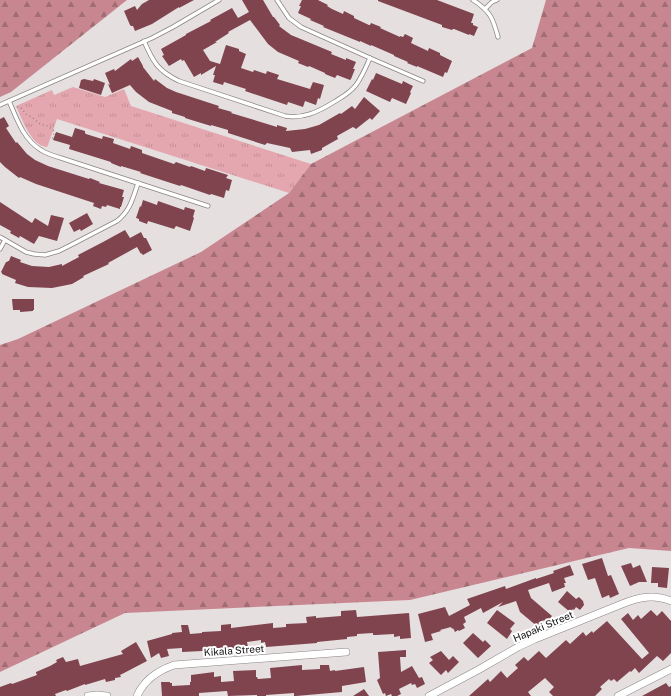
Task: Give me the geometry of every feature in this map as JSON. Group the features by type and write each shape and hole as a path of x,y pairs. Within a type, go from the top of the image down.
{"street":[{"name":"Hapaki Street","path":"429,696 518,647 622,604 646,597 663,598 671,601"},
{"name":"Kikala Street","path":"137,696 143,685 156,672 174,665 346,652"},
{"path":"618,696 671,669"},
{"path":"88,696 107,696"}],"lane":[{"path":"0,105 144,41 173,27 219,0"},
{"path":"277,0 289,18 301,27 423,81"},
{"path":"473,0 490,14 498,37"},
{"path":"485,9 492,2 497,0"},
{"path":"144,41 157,66 171,78 284,116 292,117 312,114 346,95 359,80 370,58"},
{"path":"9,101 23,132 34,145 41,150 61,158 208,206"},
{"path":"0,237 26,252 34,254 45,255 59,251 117,221 123,216 130,206 138,183"},
{"path":"0,249 5,240"}],"path":[{"path":"16,105 28,116 40,124 48,126 54,131 52,140"}],"green space":[{"path":"0,0 127,0 11,92 0,97"},
{"path":"546,0 671,0 671,551 629,548 410,600 125,613 0,672 0,345 18,339 201,252 289,193 311,164 532,48"},
{"path":"73,87 105,97 124,89 131,106 311,164 289,193 57,119 47,147 36,142 24,124 16,106 52,90 54,95"}],"building":[{"path":"149,0 194,0 179,7 152,24 135,31 133,26 130,25 124,11 135,6 137,10 142,4"},
{"path":"242,0 263,0 273,17 280,25 279,26 291,35 332,52 331,54 356,62 351,79 350,80 337,75 335,78 309,66 308,67 298,63 299,61 278,52 268,44 250,20 228,32 229,33 215,42 217,42 203,50 210,61 220,64 226,45 239,49 239,51 246,54 241,68 266,74 267,71 279,75 277,79 310,89 313,82 324,85 320,99 318,98 316,105 305,101 303,107 288,102 287,105 245,91 246,89 224,82 223,85 213,82 215,75 213,75 216,66 201,75 201,73 194,77 184,60 182,61 181,59 169,66 162,56 164,55 161,49 232,8 238,18 249,12"},
{"path":"302,0 318,0 328,5 327,6 332,9 343,14 344,11 354,16 354,18 369,25 371,23 400,37 403,37 405,34 413,38 411,43 428,51 429,48 452,61 447,73 445,72 443,77 407,63 408,62 371,45 323,27 324,26 298,13"},
{"path":"378,0 437,0 474,14 471,23 478,27 474,36 469,35 454,29 452,30 442,27 442,25"},
{"path":"138,57 143,67 154,81 155,79 167,88 219,106 218,108 232,112 231,113 277,127 277,125 287,128 286,131 305,129 319,125 340,113 341,114 352,106 355,109 364,97 380,111 372,120 370,118 356,129 353,127 337,136 338,139 322,148 322,150 311,154 310,150 292,152 290,148 267,143 265,145 228,133 228,130 172,113 172,111 149,102 136,92 130,85 112,93 105,73 114,69 115,71 131,59 132,61"},
{"path":"376,73 402,84 403,81 413,86 406,104 392,98 390,102 366,91"},
{"path":"84,79 93,81 94,79 105,83 101,95 79,88 81,80"},
{"path":"4,117 9,126 6,128 16,143 17,142 27,154 35,160 48,166 89,179 90,178 100,182 99,183 124,190 122,197 124,197 120,209 107,205 106,207 102,206 101,209 93,206 94,203 36,184 20,177 19,178 5,167 0,162 0,119"},
{"path":"75,128 85,131 86,134 102,139 103,136 114,139 113,143 130,149 131,146 142,150 142,153 174,164 176,162 205,171 206,168 228,175 226,178 232,180 229,191 226,190 224,198 210,195 69,149 70,145 53,140 56,132 72,137"},
{"path":"143,200 157,205 158,201 184,210 185,207 195,210 190,231 176,226 174,229 148,221 147,224 139,221 139,219 136,218"},
{"path":"0,202 32,223 35,218 48,226 51,215 64,218 57,241 39,236 34,244 20,236 19,238 10,233 11,231 0,225"},
{"path":"87,213 93,224 81,231 80,229 74,232 69,223"},
{"path":"125,230 130,238 141,232 152,250 143,255 137,247 108,263 109,264 83,276 84,277 72,284 52,288 28,287 15,283 16,280 2,274 1,272 11,256 21,260 20,262 32,266 49,267 62,264 62,266 79,257 78,255"},
{"path":"12,299 34,299 34,310 20,312 20,310 13,310"},
{"path":"602,558 608,576 611,575 619,594 610,598 609,595 602,598 595,578 588,580 582,564"},
{"path":"631,563 633,568 640,565 647,582 639,582 630,586 621,566"},
{"path":"570,565 574,575 564,578 566,583 564,583 565,587 552,592 549,583 528,590 531,598 552,616 546,623 543,620 538,627 520,612 516,601 498,607 503,602 483,613 481,608 464,617 466,622 463,624 465,628 455,632 451,627 440,630 441,631 431,634 433,640 425,642 418,614 445,607 449,616 470,605 467,599 505,586 506,589 554,573 553,571"},
{"path":"652,567 669,568 667,588 658,587 658,583 651,583"},
{"path":"567,591 576,599 579,597 583,601 584,605 580,610 576,607 570,612 558,602"},
{"path":"356,610 357,617 409,613 411,638 400,639 400,636 394,637 394,634 373,635 373,633 357,634 357,636 347,637 347,639 317,643 266,647 265,642 261,643 261,640 247,642 248,647 222,650 182,652 182,648 167,649 169,656 161,658 159,653 151,658 147,641 172,633 182,632 181,625 188,625 190,634 221,631 221,625 231,624 231,628 273,623 273,628 286,627 286,624 307,623 306,617 316,616 316,618 341,616 341,611"},
{"path":"497,610 515,623 510,629 512,631 507,639 487,623"},
{"path":"651,610 657,616 662,611 671,621 671,653 663,661 657,656 639,673 635,668 617,682 614,679 611,681 609,679 600,687 602,689 595,696 553,696 549,692 554,687 545,678 528,692 531,696 469,696 488,679 490,682 501,671 507,678 518,668 515,665 524,657 528,661 539,651 546,658 566,640 570,644 583,632 586,636 592,631 593,633 607,621 642,659 649,653 621,619 628,613 633,620 638,615 641,619"},
{"path":"473,633 483,642 485,640 491,646 478,658 463,643"},
{"path":"136,642 147,661 120,675 121,677 115,678 115,680 106,682 105,679 85,684 55,694 56,696 0,696 0,687 37,675 36,672 50,666 57,662 56,660 63,657 66,662 78,659 80,666 123,654 121,651"},
{"path":"406,650 406,657 400,657 401,672 412,666 419,678 422,677 425,684 417,688 415,684 412,685 411,683 399,689 401,694 397,696 392,696 391,694 386,696 385,693 383,694 377,680 380,678 378,652"},
{"path":"441,651 449,660 453,656 459,662 448,673 446,670 441,675 429,663 433,660 430,657"},
{"path":"302,665 302,670 320,669 320,665 329,665 330,671 364,667 366,682 342,686 342,692 296,696 294,696 294,693 266,696 228,696 227,691 199,693 199,696 162,696 161,682 170,682 172,683 172,686 190,685 191,675 214,672 214,677 221,676 221,682 234,681 233,671 256,670 256,677 258,679 271,678 270,668"},
{"path":"666,683 669,687 671,686 671,696 642,696"},
{"path":"364,689 369,696 353,696"}]}
